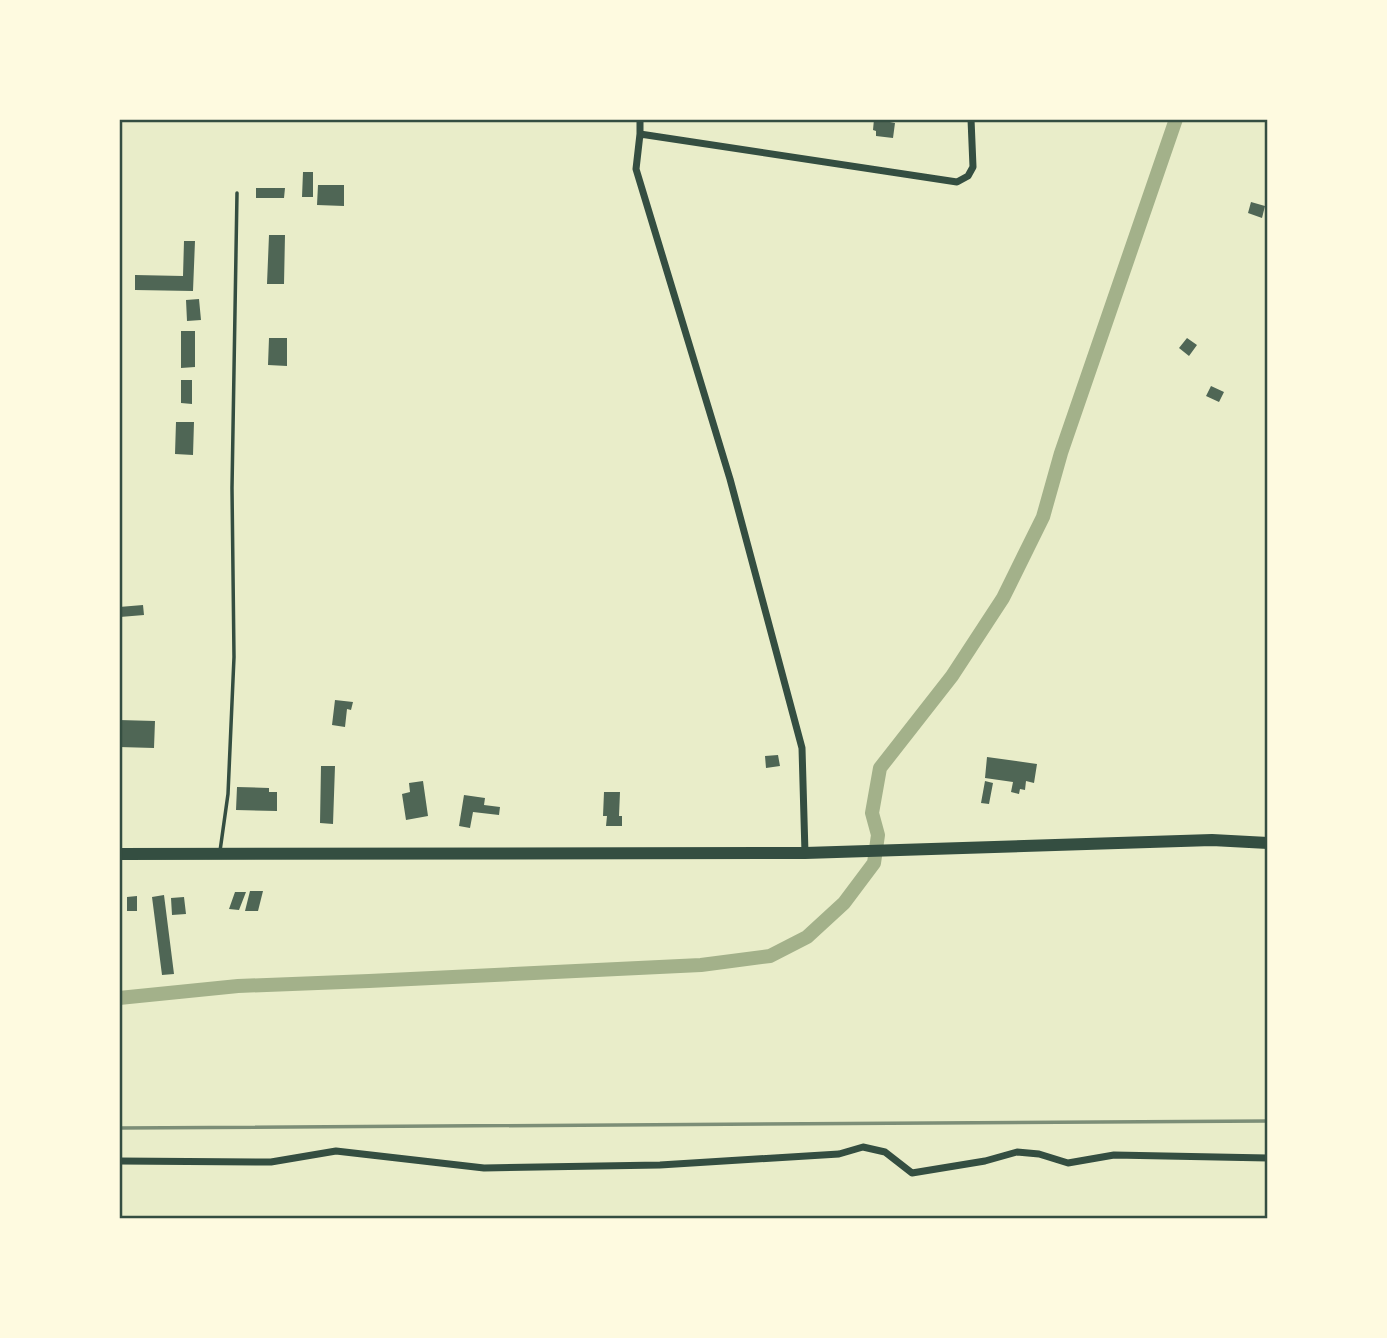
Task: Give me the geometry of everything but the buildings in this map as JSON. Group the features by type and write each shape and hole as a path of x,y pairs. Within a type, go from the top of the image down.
{"highway":[{"path":"119,854 805,853 1212,840 1268,843"}],"street":[{"path":"640,119 636,169 730,479 802,748 805,853"},
{"path":"640,134 957,182 968,176 973,167 971,119"},
{"path":"119,1161 271,1162 336,1151 484,1168 633,1166 839,1154 863,1147 884,1152 912,1173 985,1161 1017,1152 1039,1154 1068,1163 1114,1155 1268,1158"}],"lane":[{"path":"220,853 228,793 234,657 232,488 237,193"}],"waterway":[{"path":"119,998 238,986 701,965 770,956 807,937 844,903 874,863 878,835 872,813 880,768 952,676 1003,598 1043,517 1061,453 1176,119"}],"railway":[{"path":"119,1128 1268,1121"}]}
